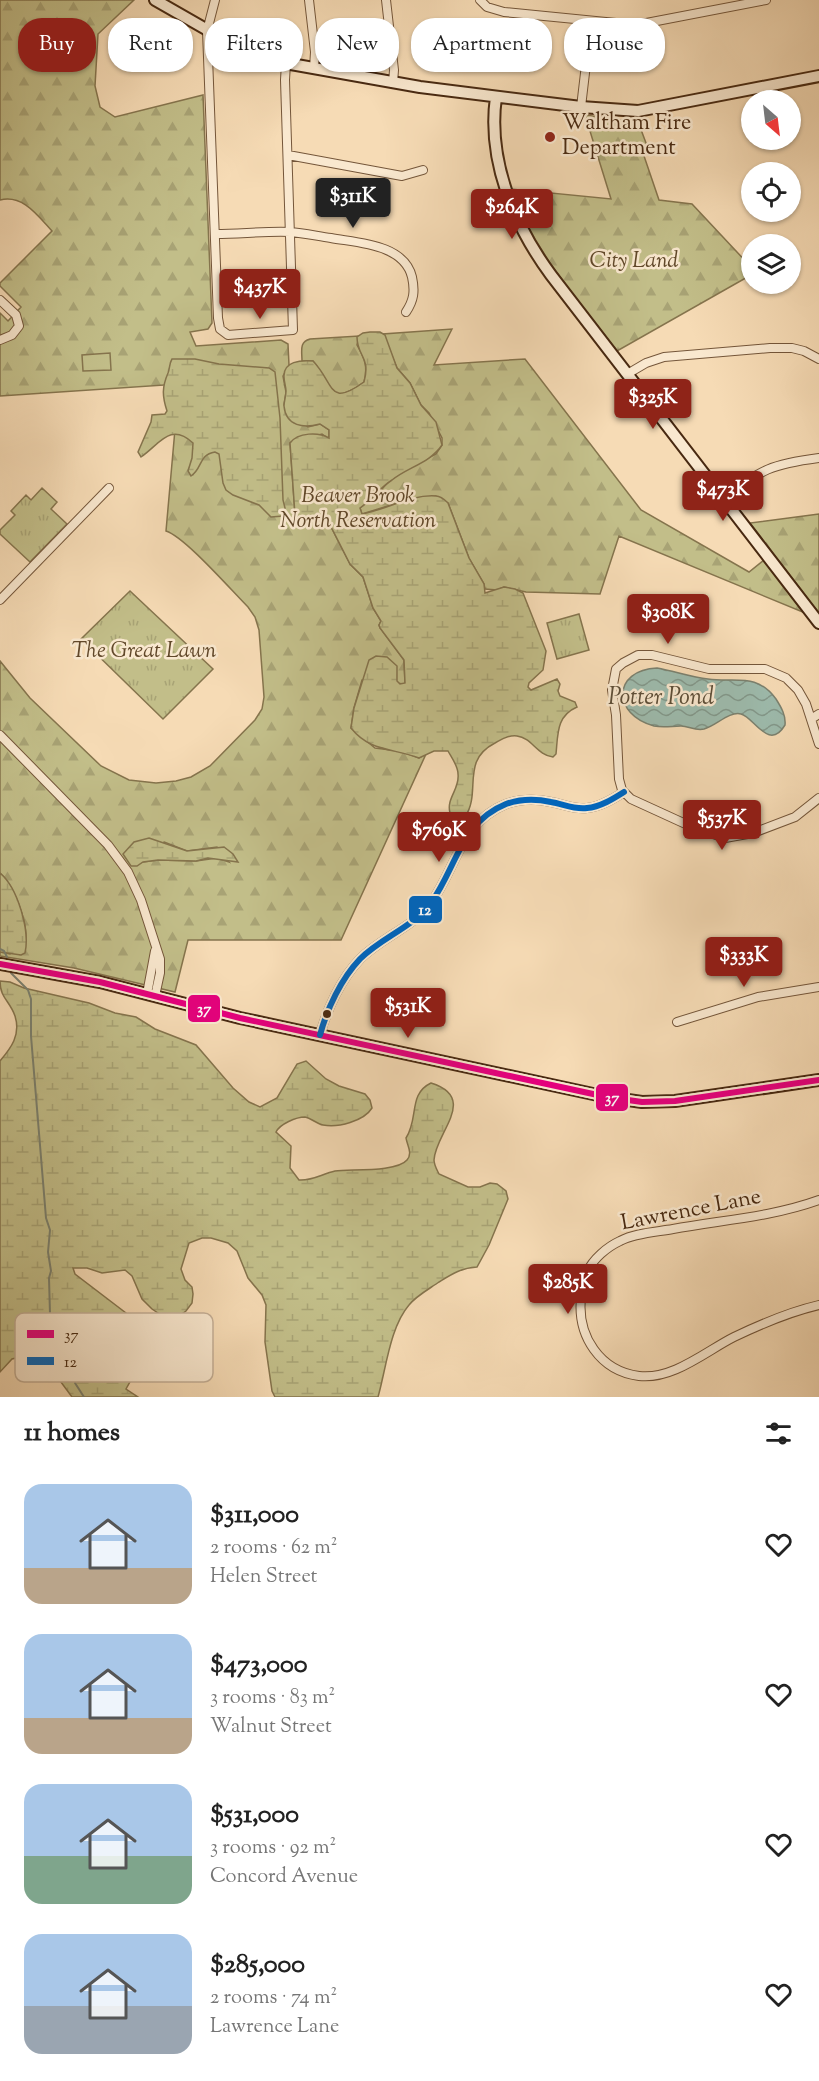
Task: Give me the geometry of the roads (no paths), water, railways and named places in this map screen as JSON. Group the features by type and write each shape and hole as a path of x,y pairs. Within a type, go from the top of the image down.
{"main road":[{"path":"155,0 205,30"},
{"path":"303,67 393,83 496,97 638,111 819,76"},
{"path":"496,97 494,117 499,164 504,185 529,242 546,268 819,623"},
{"path":"0,964 100,982 240,1018 607,1097 642,1102 690,1099 819,1080"}],"street":[{"path":"210,18 215,0"},
{"path":"309,0 315,52 314,69"},
{"path":"386,0 394,70 393,83"},
{"path":"480,0 487,7 495,10 564,19"},
{"path":"665,20 766,0"},
{"path":"209,72 218,318 220,329 224,333 234,335 293,330 285,72"},
{"path":"581,107 585,72"},
{"path":"288,155 402,176 423,170"},
{"path":"216,234 291,232 367,244 395,254 411,271 414,285 412,303 406,312"},
{"path":"0,300 16,315 19,326 12,335 0,340"},
{"path":"628,374 646,363 664,357 770,348 798,350 819,359"},
{"path":"724,499 765,469 784,463 819,458"},
{"path":"0,600 34,562 109,488"},
{"path":"819,744 798,690 786,678 765,669 709,669 652,655 638,656 616,669 612,690 616,715 619,779 624,792 631,800 690,826 725,838 753,832 795,816 819,798"},
{"path":"811,719 819,714"},
{"path":"0,735 118,858 128,872 141,900 160,967 151,995"},
{"path":"320,1035 336,994 360,960 413,923 430,904 477,822 492,811 509,803 529,800 550,801 586,809 603,804 624,792"},
{"path":"677,1022 758,997 819,987"},
{"name":"Lawrence Lane","path":"819,1200 771,1214 666,1230 618,1241 606,1250 586,1272 580,1304 586,1336 594,1352 620,1371 639,1376 653,1376 671,1371 733,1337 771,1320 819,1305"}],"water":[{"name":"Potter Pond","path":"657,668 702,678 745,680 761,685 778,702 784,714 785,725 773,735 762,731 741,714 732,715 701,729 681,726 658,727 640,720 630,713 625,703 623,694 625,684 632,676 642,671"}],"waterway":[{"path":"0,949 7,957"},
{"path":"11,973 28,990 31,999 31,1036 46,1218 50,1230 48,1252 51,1271 49,1278 50,1313"},
{"path":"75,1382 84,1397"}],"place":[{"name":"Waltham Fire Department","path":"550,137"}],"park label":[{"name":"City Land","path":"634,262"},
{"name":"Beaver Brook North Reservation","path":"358,510"},
{"name":"The Great Lawn","path":"144,652"}]}
